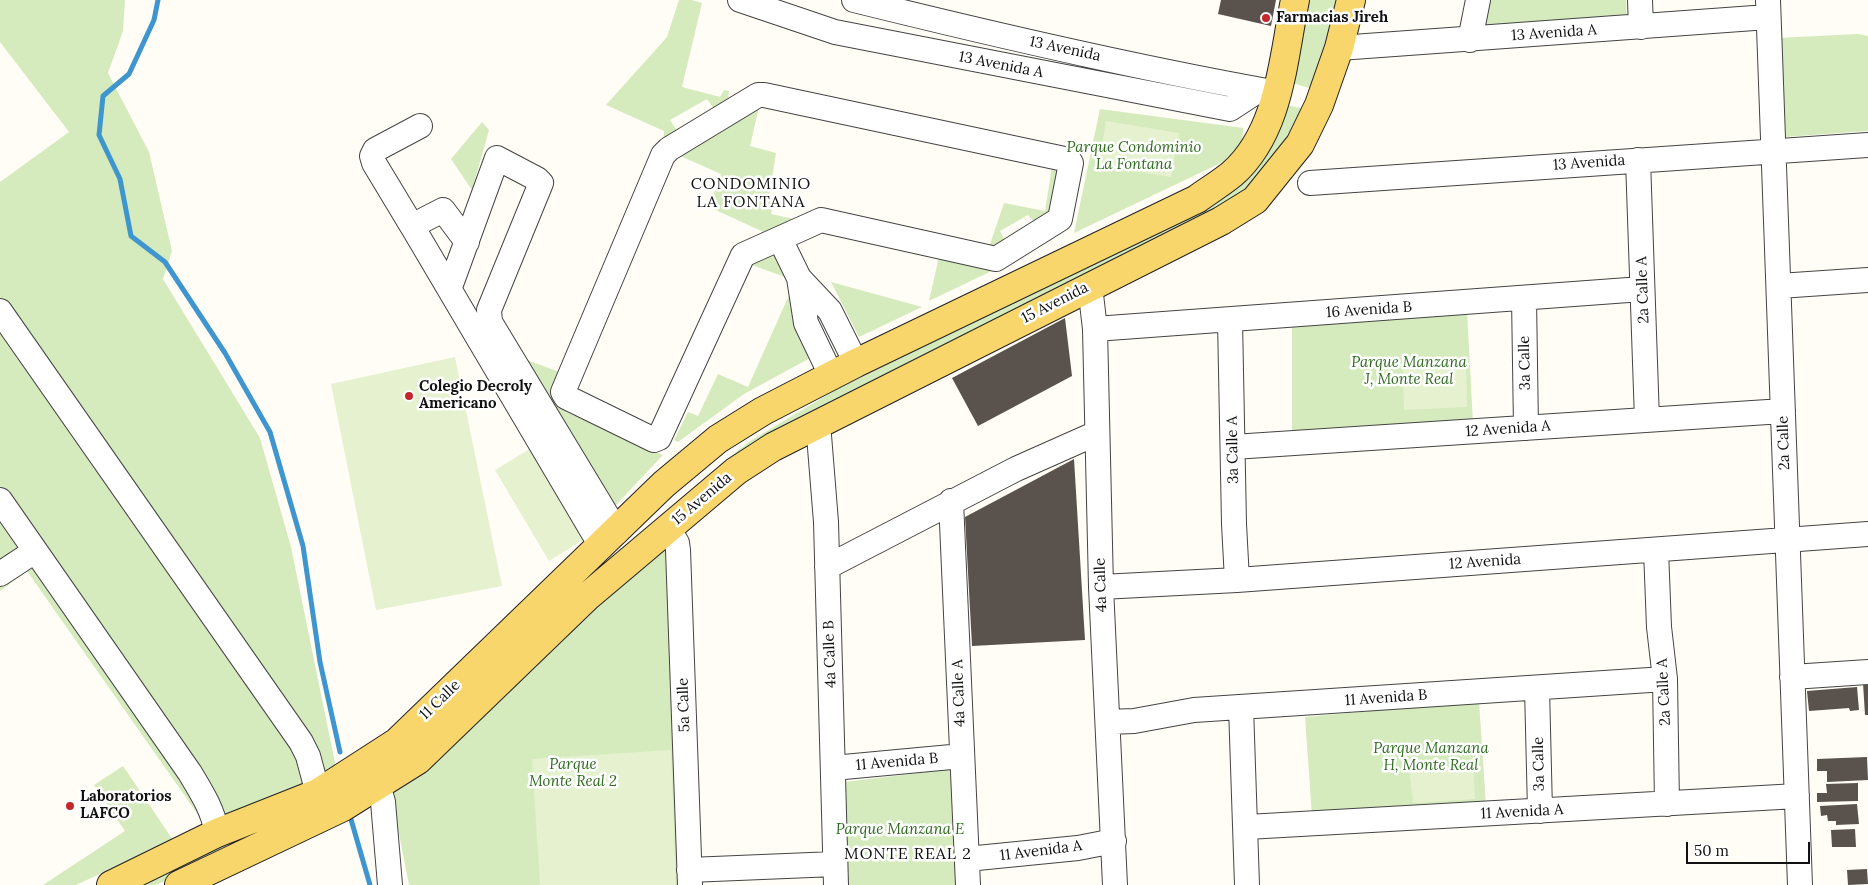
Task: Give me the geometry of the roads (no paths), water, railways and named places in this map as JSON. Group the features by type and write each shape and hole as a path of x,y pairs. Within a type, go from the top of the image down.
{"main road":[{"name":"15 Avenida","path":"718,439 828,368 852,356 956,315 1197,199 1232,174 1254,148 1271,117 1268,92 1295,0"},
{"name":"15 Avenida","path":"668,528 736,471 773,447 1221,221 1255,200 1300,144 1319,105 1339,48 1351,0"},
{"path":"1268,92 1319,105"},
{"path":"668,528 674,506 718,439"},
{"name":"11 Calle","path":"111,885 217,833 318,793 396,742 664,484 718,439"},
{"name":"11 Calle","path":"179,885 343,807 418,760 588,596 668,528"}],"street":[{"name":"13 Avenida A","path":"740,0 834,32 1230,109 1268,92"},
{"name":"13 Avenida","path":"854,0 962,27 1212,82 1268,92"},
{"path":"1470,40 1478,0"},
{"path":"1640,0 1641,27"},
{"name":"13 Avenida A","path":"1339,48 1641,27 1768,9"},
{"name":"2a Calle","path":"1768,9 1800,885"},
{"path":"764,94 1068,160 1071,163 1060,219 1000,258 996,259 826,220 821,220 780,240 741,258 659,438 654,440 564,395 563,392 663,155 669,148 758,95 764,94"},
{"path":"420,126 375,150 372,156 374,163 609,539"},
{"name":"13 Avenida","path":"1310,183 1868,145"},
{"path":"450,287 496,158 537,178 541,184 489,310 490,322 609,539"},
{"name":"2a Calle A","path":"1638,160 1647,420"},
{"path":"412,226 443,210 467,242"},
{"path":"780,240 799,278 830,311 852,356"},
{"path":"799,278 806,323 828,368"},
{"path":"1779,286 1868,280"},
{"name":"4a Calle","path":"1090,286 1095,329 1101,586 1115,885"},
{"name":"16 Avenida B","path":"1095,329 1642,289"},
{"name":"3a Calle","path":"1524,298 1526,428"},
{"path":"0,311 301,742 308,756 318,793"},
{"name":"3a Calle A","path":"1230,320 1237,580"},
{"name":"12 Avenida A","path":"1233,447 1782,411"},
{"name":"4a Calle B","path":"818,423 827,567 836,874"},
{"path":"827,567 1016,468 1097,433"},
{"path":"0,500 190,773 209,803 214,815 217,833"},
{"name":"4a Calle A","path":"951,502 968,885"},
{"name":"5a Calle","path":"668,528 677,542 678,550 690,877"},
{"name":"12 Avenida","path":"1101,586 1237,580 1868,534"},
{"name":"2a Calle A","path":"1656,550 1659,627 1665,679 1667,804"},
{"path":"0,574 35,551"},
{"path":"1792,677 1868,672"},
{"name":"11 Avenida B","path":"1108,722 1134,721 1194,710 1665,679"},
{"name":"3a Calle","path":"1537,688 1540,811"},
{"path":"1241,707 1247,827 1247,885"},
{"name":"11 Avenida B","path":"833,768 962,756"},
{"path":"378,785 382,802 390,885"},
{"name":"11 Avenida A","path":"1247,827 1796,796"},
{"name":"11 Avenida A","path":"967,859 1078,848 1114,841"},
{"path":"690,877 836,874"}],"waterway":[{"path":"158,0 154,20 129,74 103,96 99,135 120,179 131,236 165,262 225,353 270,432 303,546 320,662 340,752"},
{"path":"350,816 370,885"}],"place":[{"name":"Farmacias Jireh","path":"1266,18"},
{"name":"Colegio Decroly Americano","path":"409,396"},
{"name":"Laboratorios LAFCO","path":"70,806"}],"district":[{"name":"CONDOMINIO LA FONTANA","path":"751,193"},
{"name":"MONTE REAL 2","path":"908,854"}],"park label":[{"name":"Parque Condominio La Fontana","path":"1134,156"},
{"name":"Parque Manzana J, Monte Real","path":"1409,372"},
{"name":"Parque Manzana H, Monte Real","path":"1431,758"},
{"name":"Parque Monte Real 2","path":"573,774"},
{"name":"Parque Manzana E","path":"900,830"}]}
